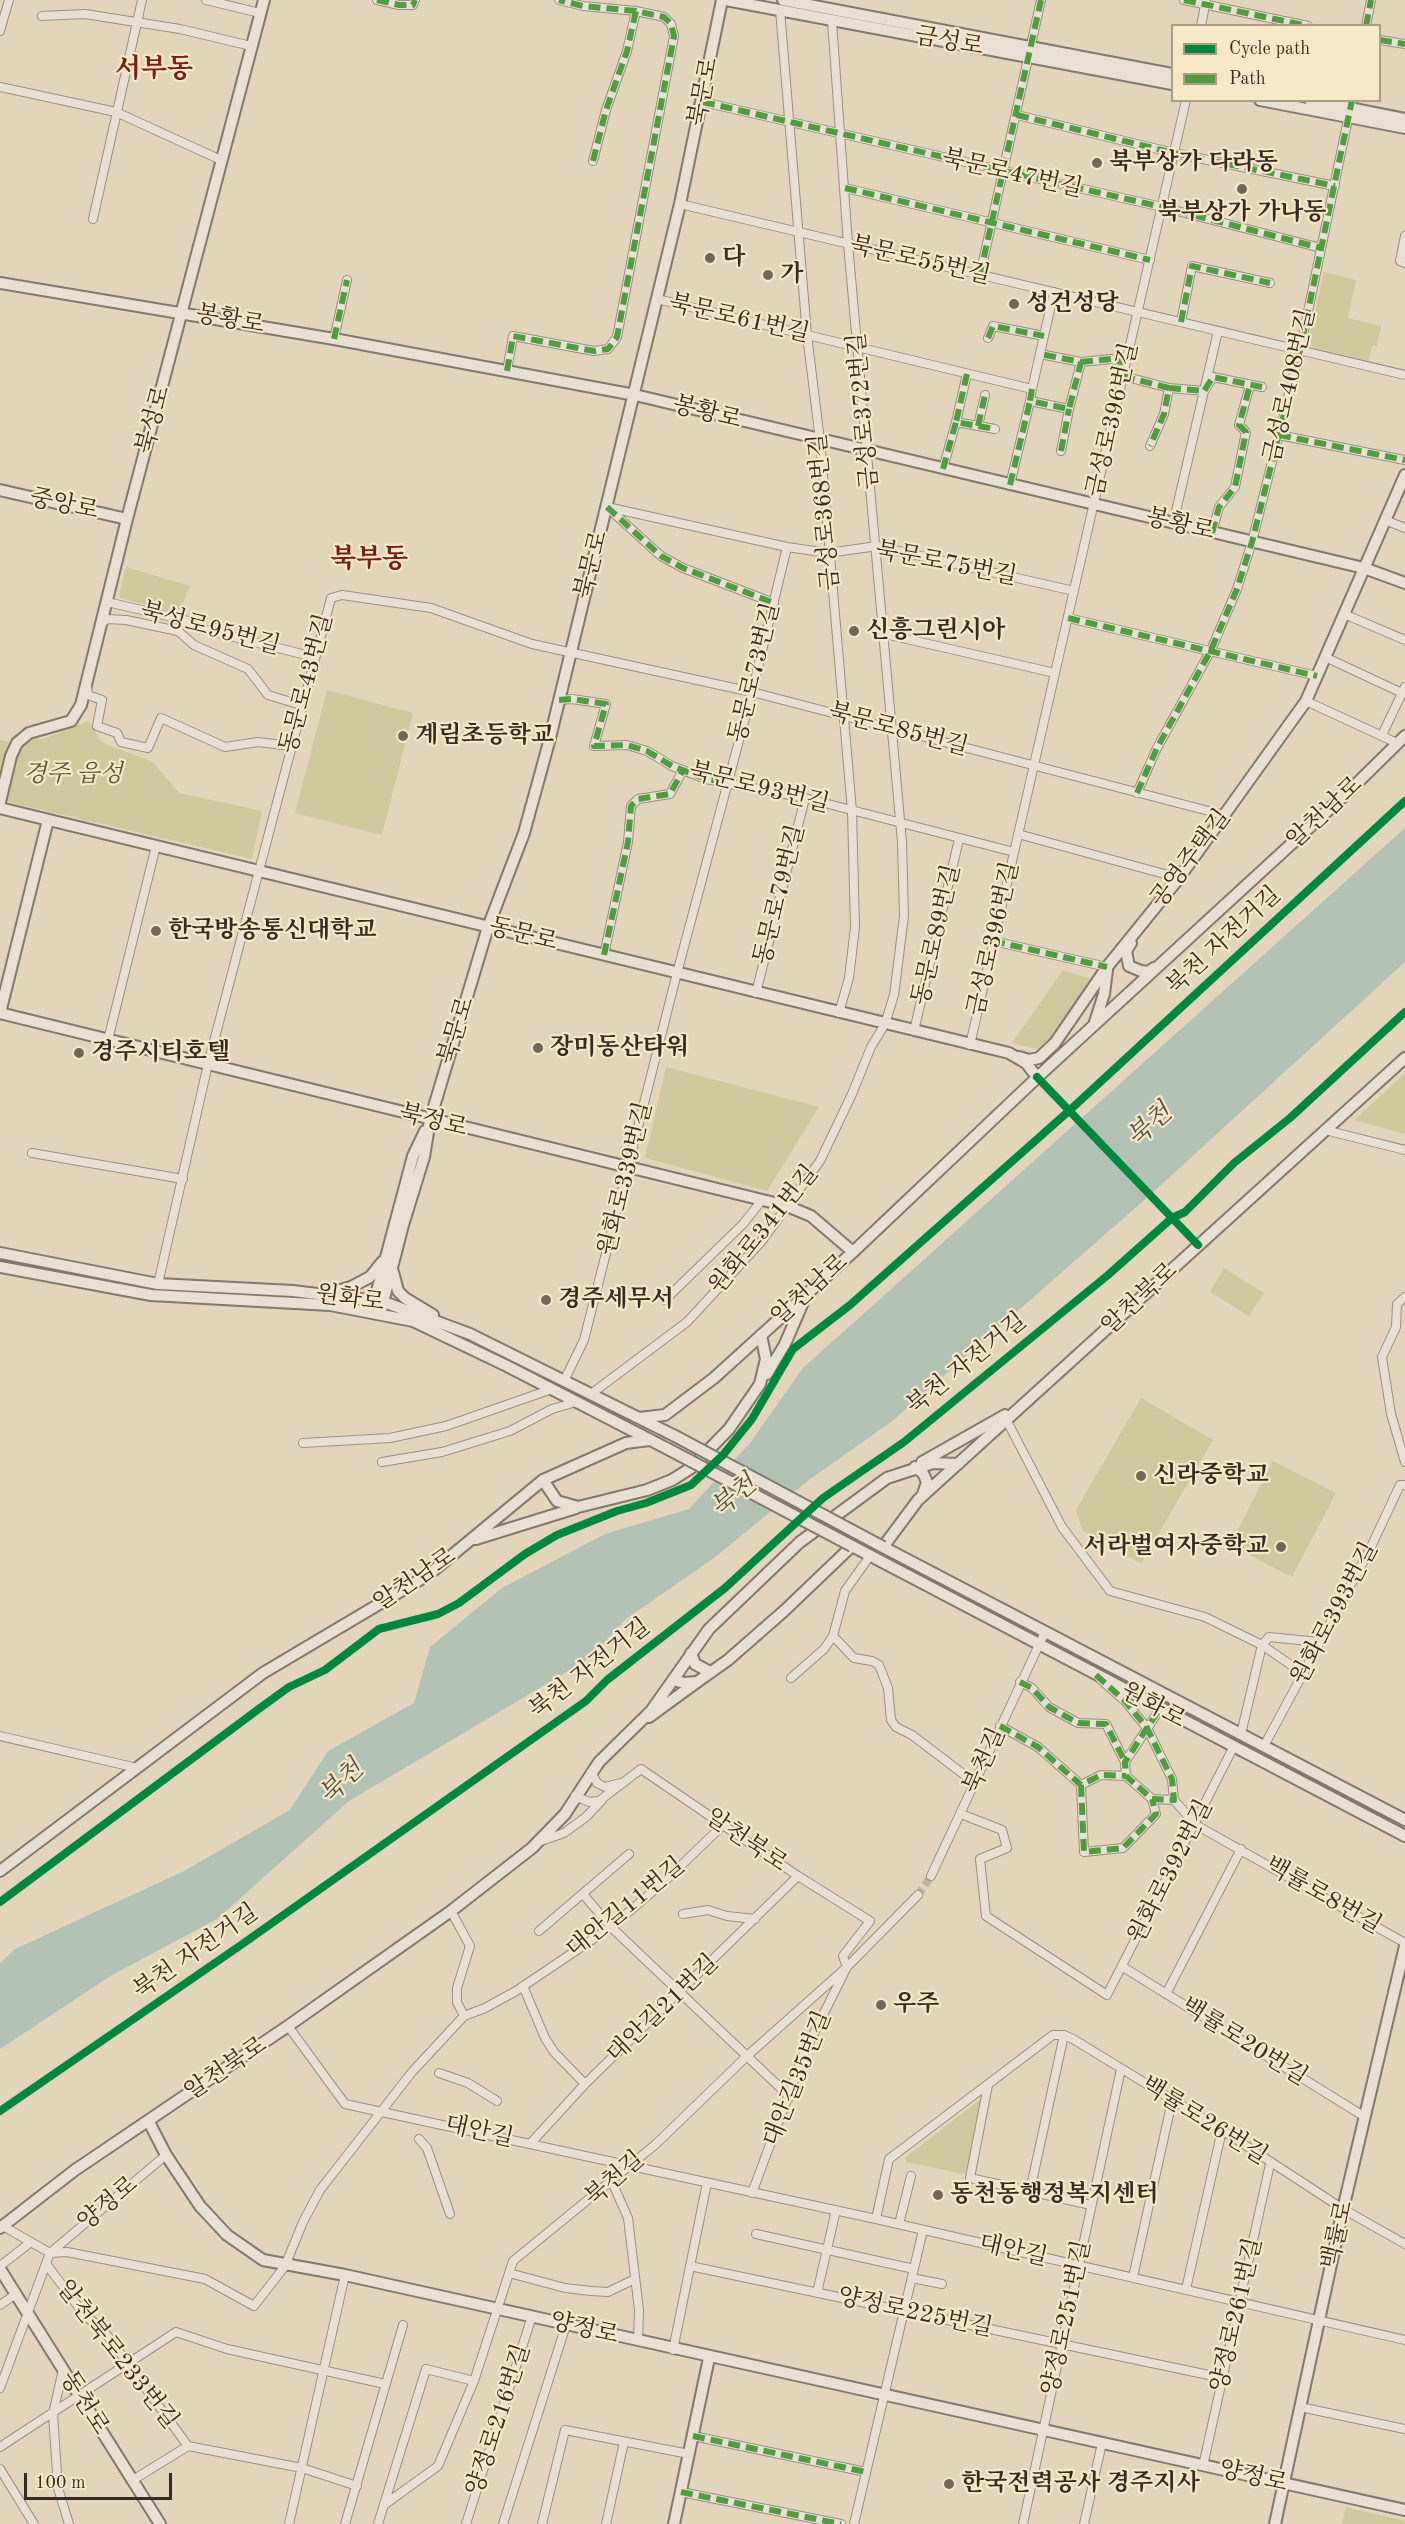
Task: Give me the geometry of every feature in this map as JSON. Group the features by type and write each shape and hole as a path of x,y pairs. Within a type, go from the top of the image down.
{"street":[{"path":"0,31 9,0"},
{"path":"93,219 142,0"},
{"path":"206,0 260,13"},
{"name":"북성로","path":"0,802 11,756 17,743 29,734 71,721 78,715 127,519 264,0"},
{"path":"377,0 399,5 413,5 415,0"},
{"path":"507,371 513,336 594,351 608,350 617,337 674,36 671,24 664,17 636,11 583,6 559,0"},
{"name":"금성로","path":"724,0 782,5 818,3 1171,84"},
{"name":"북문로","path":"376,1313 389,1260 424,1158 430,1120 488,927 524,833 607,507 680,204 724,0"},
{"path":"980,275 1041,0"},
{"path":"1184,0 1206,2 1300,24"},
{"path":"1366,24 1371,0"},
{"path":"1201,24 1206,2"},
{"path":"818,3 819,18"},
{"name":"금성로","path":"782,5 832,21 1171,74"},
{"name":"금성로368번길","path":"782,5 798,232 807,335 820,440 852,811 855,927 849,978 839,1013"},
{"path":"593,161 606,110 627,51 636,11"},
{"path":"42,16 74,13 136,24 180,28 251,46"},
{"name":"금성로372번길","path":"832,21 848,244 885,634 905,880 904,916 894,995 885,1024"},
{"path":"1381,40 1405,44"},
{"path":"0,87 116,112 221,160"},
{"name":"북문로47번길","path":"703,102 1162,207 1321,248"},
{"name":"금성로396번길","path":"970,1045 1186,102"},
{"path":"1282,102 1350,108 1405,128"},
{"path":"1320,102 1405,119"},
{"name":"금성로408번길","path":"1137,793 1157,748 1211,650 1237,589 1252,542 1300,350 1350,108"},
{"path":"1017,115 1174,153 1335,186"},
{"path":"845,188 1150,260"},
{"name":"북문로55번길","path":"680,204 1405,375"},
{"path":"1405,236 1400,261 1405,263"},
{"path":"1181,322 1192,266 1270,283"},
{"path":"334,339 346,280"},
{"name":"봉황로","path":"0,283 182,312 634,395 1364,568 1405,583"},
{"path":"1010,485 1054,292"},
{"name":"북문로61번길","path":"657,299 1032,389"},
{"path":"988,338 993,326 1044,336"},
{"path":"1173,524 1218,331"},
{"path":"1040,354 1081,362 1111,359 1126,363"},
{"path":"1061,451 1081,362"},
{"path":"943,470 967,374"},
{"path":"1123,376 1169,388 1204,392"},
{"path":"1204,392 1213,377 1262,387"},
{"path":"1212,533 1219,507 1235,487 1246,432 1239,425 1250,385"},
{"path":"1150,446 1164,414 1169,388"},
{"path":"978,426 985,395"},
{"path":"1030,401 1069,409"},
{"path":"956,422 995,429"},
{"path":"1279,435 1405,460"},
{"name":"공영주택길","path":"1009,1053 1029,1060 1039,1058 1055,1043 1107,967 1179,878 1306,701 1404,479"},
{"name":"중앙로","path":"0,490 127,519"},
{"path":"607,507 661,556 683,568 774,603"},
{"name":"북문로75번길","path":"607,507 787,548 828,553 877,546 1074,591"},
{"path":"1385,520 1405,528"},
{"name":"동문로73번길","path":"677,973 752,692 787,548"},
{"name":"동문로43번길","path":"158,1284 208,1064 331,598 342,595 431,608 532,644 570,653"},
{"name":"북성로95번길","path":"107,602 314,657"},
{"path":"1344,614 1405,640"},
{"path":"1068,618 1317,676"},
{"path":"101,624 107,619 126,620 178,631 194,645 248,669 268,695 301,705"},
{"path":"178,631 181,620"},
{"path":"885,634 1055,673"},
{"name":"북문로85번길","path":"570,653 752,692 1224,815"},
{"path":"1325,657 1404,690 1382,735"},
{"path":"87,681 88,695 102,700 97,726 117,733 121,742 148,748 161,718 225,747 258,742 291,746"},
{"name":"북문로93번길","path":"559,700 572,699 606,704 594,746 627,745 647,751 706,779 805,798 1014,852"},
{"path":"1306,701 1382,735 1401,739"},
{"name":"알천남로","path":"470,1542 579,1507 647,1490 672,1480 691,1468 729,1430 760,1384 766,1350 760,1335 853,1252 1037,1077 1348,792 1401,739"},
{"path":"604,955 628,842 631,806 638,799 670,794 683,770"},
{"name":"동문로79번길","path":"756,993 805,798"},
{"name":"동문로","path":"0,808 1009,1053 1026,1063 1037,1077"},
{"path":"0,1013 48,820"},
{"name":"금성로396번길","path":"1018,834 1179,878"},
{"name":"동문로89번길","path":"914,1031 959,839"},
{"path":"108,1040 156,846"},
{"path":"1143,923 1126,951 1126,960 1129,966 1148,972 1160,964"},
{"path":"993,941 1107,967 1104,994 1095,1024"},
{"name":"원화로339번길","path":"564,1381 584,1340 677,973"},
{"name":"북정로","path":"0,1013 787,1206 811,1216 853,1252"},
{"name":"원화로341번길","path":"591,1394 687,1322 761,1242 820,1161 852,1094 871,1047 885,1024"},
{"name":"알천북로","path":"883,1547 923,1496 1405,1058"},
{"path":"1325,1130 1405,1150"},
{"path":"32,1153 183,1179"},
{"path":"665,1300 743,1224 762,1200"},
{"name":"원화로","path":"0,1253 158,1284 327,1294 379,1301 440,1321 675,1436 910,1562 1405,1820"},
{"path":"327,1294 351,1287 370,1277 389,1260 398,1291 440,1321"},
{"name":"원화로","path":"0,1267 151,1295 293,1302 376,1313 413,1321 448,1336 576,1401 1233,1748 1405,1836"},
{"path":"760,1384 780,1354 808,1292"},
{"path":"1405,1297 1397,1304 1396,1327 1382,1357 1391,1414 1405,1462"},
{"path":"639,1418 665,1415 714,1378 760,1335"},
{"path":"303,1443 401,1436 446,1426 552,1389"},
{"path":"382,1462 442,1452 510,1431 552,1409 576,1401"},
{"path":"915,1467 1028,1401"},
{"path":"662,1430 665,1415"},
{"path":"1007,1421 1062,1527 1110,1592 1205,1617 1262,1645 1304,1674"},
{"path":"624,1427 627,1435 626,1443"},
{"name":"알천남로","path":"0,1871 263,1673 401,1593 470,1542 543,1480 626,1443 649,1440"},
{"path":"915,1467 933,1463 958,1464"},
{"path":"915,1467 923,1473 927,1482 923,1496"},
{"name":"알천북로","path":"1,2227 75,2170 149,2122 452,1911 539,1842 552,1831 591,1772 651,1711 709,1629 800,1542 886,1479 915,1467"},
{"path":"543,1480 557,1501 579,1507"},
{"name":"원화로393번길","path":"1264,1746 1370,1549 1400,1485 1405,1485"},
{"path":"634,1727 728,1660 784,1611 852,1546"},
{"path":"791,1678 824,1649 833,1636 845,1591 870,1556"},
{"name":"북천길","path":"931,1876 1045,1632"},
{"path":"833,1636 855,1658 872,1661 879,1665 888,1688 891,1720 896,1727 912,1735 975,1783"},
{"path":"1233,1748 1241,1734 1262,1645 1269,1637 1319,1642"},
{"path":"691,1653 695,1664 710,1672"},
{"path":"1096,1675 1125,1701 1148,1728 1172,1779 1174,1800 1196,1825"},
{"path":"674,1680 684,1683 697,1682"},
{"path":"1020,1682 1032,1688 1049,1707 1078,1723 1106,1724 1125,1762 1126,1776"},
{"path":"1125,1762 1160,1709"},
{"path":"1000,1726 1038,1747 1081,1785 1084,1852 1124,1848 1156,1814 1152,1799 1126,1776 1101,1775 1081,1785"},
{"path":"0,1736 137,1768"},
{"name":"원화로392번길","path":"961,1814 1002,1830 1007,1848 980,1859 986,1916 1107,1995 1196,1825 1233,1748"},
{"name":"알천북로","path":"539,1842 564,1833 641,1769 798,1876 870,1921 843,1956 847,1967"},
{"path":"591,1772 597,1783 604,1787 623,1783"},
{"path":"575,1796 589,1802 599,1802 605,1797"},
{"path":"1152,1799 1174,1800"},
{"name":"대안길11번길","path":"383,2111 412,2072 464,2016 485,2008 524,1986 611,1927 666,1880 723,1825"},
{"name":"백률로8번길","path":"1196,1825 1405,1945"},
{"name":"백률로8번길","path":"1166,1994 1241,1849"},
{"path":"539,1931 629,1854"},
{"name":"대안길21번길","path":"530,2144 585,2084 680,1994 798,1876"},
{"path":"583,1894 611,1927 790,2097"},
{"name":"북천길","path":"384,2505 438,2466 474,2381 513,2261 631,2166 747,2056 847,1967 918,1894"},
{"path":"683,1914 708,1910 728,1916 754,1919"},
{"path":"452,1911 470,1946 457,1988 457,2002 464,2016"},
{"name":"백률로","path":"1275,2524 1343,2209 1405,1945"},
{"name":"대안길35번길","path":"752,2193 790,2097 805,2051 847,1967"},
{"name":"백률로20번길","path":"1123,1967 1365,2117"},
{"path":"524,1986 545,2038 554,2052 585,2084"},
{"name":"대안길","path":"288,2026 345,2104 876,2218 1405,2340"},
{"path":"876,2218 889,2159 1053,2035 1064,2035 1030,2191"},
{"name":"백률로26번길","path":"1064,2035 1222,2130 1270,2164 1343,2209 1405,2244"},
{"name":"양정로251번길","path":"1023,2524 1121,2069"},
{"path":"439,2073 468,2083 497,2101"},
{"path":"988,2085 970,2178 1091,2205"},
{"path":"1133,2277 1172,2101"},
{"path":"285,2266 303,2222 320,2190 383,2111"},
{"name":"양정로","path":"149,2122 166,2155 200,2206 227,2235 263,2260 285,2266 345,2275 496,2308 673,2350 1405,2510"},
{"path":"1186,2289 1222,2130"},
{"path":"419,2139 427,2148 450,2214"},
{"name":"양정로","path":"50,2253 166,2155"},
{"name":"양정로261번길","path":"1203,2466 1270,2164"},
{"path":"899,2224 911,2176"},
{"path":"612,2182 628,2218 639,2310 638,2341"},
{"path":"673,2350 707,2183"},
{"path":"817,2292 836,2210"},
{"name":"알천북로233번길","path":"1,2227 50,2253 78,2254 204,2279 254,2306 285,2266"},
{"path":"854,2524 882,2396 923,2230"},
{"path":"756,2234 826,2250 942,2284"},
{"path":"0,2268 31,2242"},
{"path":"0,2388 50,2253"},
{"name":"알천북로233번길","path":"47,2265 86,2317 101,2327 130,2364 188,2445"},
{"name":"양정로225번길","path":"690,2266 1223,2378"},
{"name":"동천로","path":"0,2268 160,2524"},
{"path":"509,2273 565,2288 599,2292 608,2292 635,2279"},
{"path":"289,2524 345,2275"},
{"path":"0,2305 16,2294"},
{"name":"양정로216번길","path":"466,2524 532,2316"},
{"path":"345,2524 403,2325"},
{"path":"503,2524 566,2325"},
{"path":"0,2447 80,2397 176,2332 227,2349 385,2384"},
{"path":"674,2524 710,2358"},
{"path":"63,2369 53,2414 58,2488 69,2524"},
{"path":"378,2524 426,2369 474,2381"},
{"path":"1300,2407 1405,2429"},
{"path":"542,2524 565,2430 689,2454"},
{"path":"693,2436 866,2472"},
{"path":"606,2524 624,2442"},
{"path":"1084,2524 1102,2443"},
{"path":"133,2480 188,2445 302,2468 357,2487"},
{"path":"0,2472 34,2524"},
{"path":"681,2492 841,2524"}],"green space":[{"path":"1324,272 1356,280 1348,318 1381,326 1377,346 1372,346 1369,361 1312,347 1309,338"},
{"path":"126,567 190,586 180,610 175,612 120,598"},
{"path":"327,690 413,713 382,835 295,813"},
{"name":"경주 읍성","path":"89,721 101,742 153,762 179,793 262,811 252,859 0,800 0,740 17,743 46,738"},
{"path":"1063,970 1094,980 1045,1051 1012,1043"},
{"path":"666,1067 819,1107 767,1191 645,1158"},
{"path":"1405,1073 1405,1134 1354,1120"},
{"path":"1224,1268 1264,1293 1249,1316 1210,1292"},
{"path":"1141,1398 1213,1440 1141,1564 1082,1530 1076,1510"},
{"path":"1273,1461 1336,1493 1292,1577 1230,1545"},
{"path":"987,2094 968,2171 964,2174 906,2162 906,2157"},
{"path":"1346,2507 1405,2521 1405,2524 1342,2524"}],"water":[{"name":"북천","path":"1405,828 1405,962 1150,1195 891,1422 809,1480 714,1558 626,1619 590,1658 349,1801 217,1919 112,1975 0,2049 0,1963 15,1949 184,1871 290,1810 328,1751 414,1703 430,1647 502,1588 605,1534 689,1509 750,1443 803,1368"}],"tunnel":[{"path":"918,1895 931,1876"}],"marked path":[{"path":"377,0 399,5 413,5 415,0"},
{"path":"507,371 513,336 594,351 608,349 617,337 674,36 671,24 664,17 636,11 583,6 559,0"},
{"path":"980,275 1041,0"},
{"path":"1184,0 1298,24"},
{"path":"1366,24 1371,0"},
{"path":"593,161 606,110 627,51 636,11"},
{"path":"1381,40 1405,44"},
{"path":"703,102 1162,207 1321,248"},
{"path":"1137,793 1157,748 1211,650 1237,589 1252,542 1300,350 1352,102"},
{"path":"1017,115 1174,153 1335,186"},
{"path":"845,188 1150,260"},
{"path":"1181,322 1192,266 1270,283"},
{"path":"334,339 347,280"},
{"path":"988,338 993,326 1044,336"},
{"path":"1032,389 1030,401 1069,409 1081,362 1040,354"},
{"path":"1081,362 1111,359 1126,363"},
{"path":"967,374 956,422 995,429"},
{"path":"1123,376 1169,388 1164,414 1150,446"},
{"path":"1169,388 1204,391 1213,377 1262,387"},
{"path":"1212,533 1219,507 1235,487 1246,432 1239,425 1250,385"},
{"path":"978,426 985,395"},
{"path":"1010,485 1030,401"},
{"path":"1061,451 1069,409"},
{"path":"943,469 956,422"},
{"path":"1279,435 1405,460"},
{"path":"607,507 661,556 683,568 774,603"},
{"path":"1068,618 1317,676"},
{"path":"559,700 572,699 606,704 594,746 627,745 647,751 672,766 706,779 727,782"},
{"path":"604,955 628,842 631,806 638,799 670,794 683,770"},
{"path":"993,941 1107,967"},
{"path":"1096,1675 1125,1701 1147,1728 1172,1779 1174,1800 1152,1799 1126,1776 1125,1762 1147,1728 1160,1709"},
{"path":"1020,1682 1032,1688 1049,1707 1078,1723 1106,1724 1125,1762"},
{"path":"1000,1726 1038,1747 1081,1785 1101,1775 1126,1776"},
{"path":"1081,1785 1084,1852 1123,1848 1156,1814 1152,1799"},
{"path":"693,2436 866,2472"},
{"path":"681,2492 841,2524"}],"cycle path":[{"name":"북천 자전거길","path":"0,1902 289,1687 325,1670 379,1629 438,1614 459,1603 525,1554 557,1535 691,1485 723,1455 752,1419 793,1349 850,1305 1070,1110 1405,801"},
{"name":"북천 자전거길","path":"0,2111 241,1945 586,1701 607,1680 725,1588 823,1498 904,1442 1108,1275 1172,1218 1185,1212 1234,1163 1290,1118 1405,1012"},
{"path":"1037,1077 1198,1245"}],"place":[{"name":"북부상가 다라동","path":"1097,163"},
{"name":"북부상가 가나동","path":"1242,189"},
{"name":"다","path":"710,258"},
{"name":"가","path":"768,275"},
{"name":"성건성당","path":"1014,304"},
{"name":"신흥그린시아","path":"854,631"},
{"name":"계림초등학교","path":"403,736"},
{"name":"한국방송통신대학교","path":"156,931"},
{"name":"장미동산타워","path":"538,1048"},
{"name":"경주시티호텔","path":"79,1053"},
{"name":"경주세무서","path":"546,1300"},
{"name":"신라중학교","path":"1141,1476"},
{"name":"서라벌여자중학교","path":"1281,1547"},
{"name":"우주","path":"881,2005"},
{"name":"동천동행정복지센터","path":"938,2195"},
{"name":"한국전력공사 경주지사","path":"949,2484"}],"district":[{"name":"서부동","path":"154,70"},
{"name":"북부동","path":"369,560"}]}
